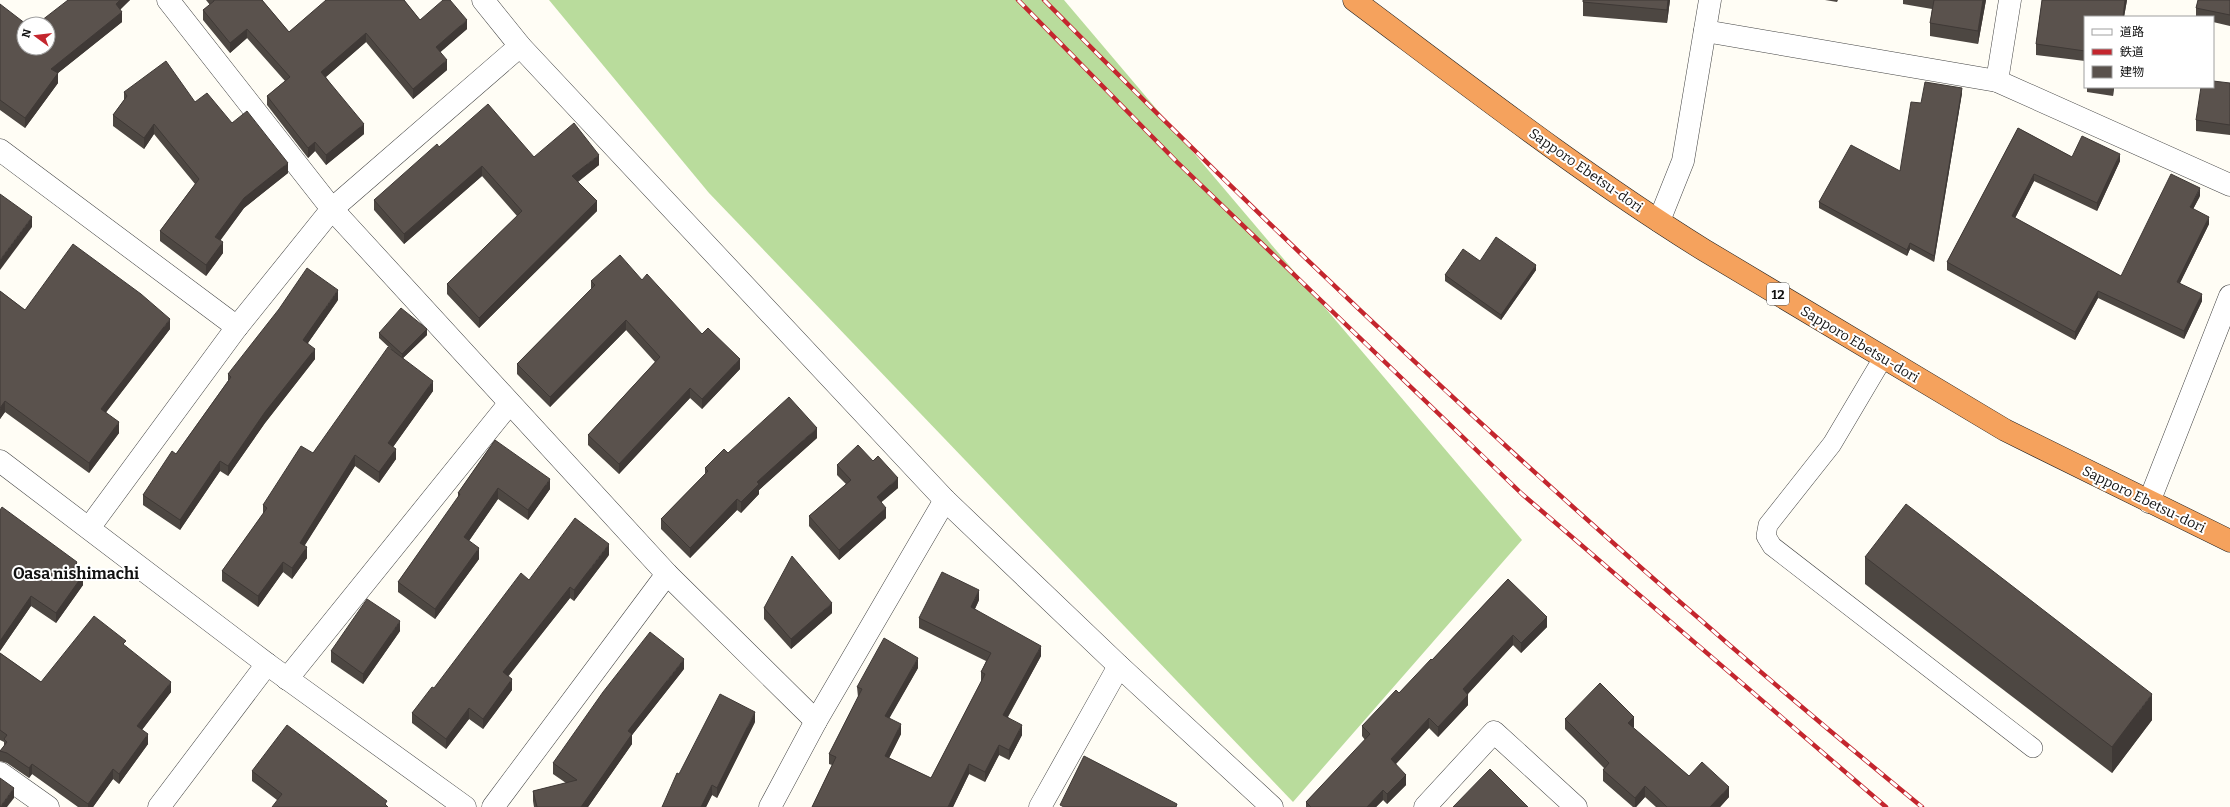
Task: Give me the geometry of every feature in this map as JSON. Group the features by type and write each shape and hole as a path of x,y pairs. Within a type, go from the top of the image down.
{"highway":[{"name":"Sapporo Ebetsu-dori","path":"1354,0 1503,112 1658,221 1883,358 2005,430 2230,541"}],"street":[{"path":"168,0 332,209 509,404 667,574 816,721"},
{"path":"483,0 520,46 944,500 1119,666 1272,807"},
{"path":"1658,221 1683,161 1710,0"},
{"path":"1997,80 2010,0"},
{"path":"1705,31 1997,80 2230,185"},
{"path":"89,528 237,327 332,209 520,46"},
{"path":"0,150 237,327"},
{"path":"2149,502 2230,296"},
{"path":"287,679 509,404"},
{"path":"0,461 287,679 465,807"},
{"path":"770,807 816,721 944,500"},
{"path":"493,807 667,574"},
{"path":"160,807 267,664"},
{"path":"1040,807 1119,666"},
{"path":"1425,807 1494,732 1576,807"},
{"path":"0,773 48,807"}],"lane":[{"path":"1883,358 1832,444 1768,525 1766,536 1772,546 2033,748"}],"green space":[{"path":"549,0 1064,0 1522,540 1293,802 709,193"}],"building":[{"path":"68,0 120,0 116,4 122,12 51,69 58,73 25,118 0,100 0,4 16,16 16,56 56,56 56,16 47,16"},
{"path":"214,0 262,0 289,32 326,0 404,0 420,20 443,0 450,0 467,20 436,47 447,60 413,89 366,33 321,72 364,124 326,155 315,142 308,148 267,96 290,77 247,29 230,43 203,10"},
{"path":"1583,0 1668,0 1667,10 1583,2"},
{"path":"1934,0 1983,0 1978,31 1930,23"},
{"path":"2042,0 2125,0 2123,16 2084,16 2084,51 2036,44"},
{"path":"2198,0 2230,0 2230,15 2196,8"},
{"path":"166,61 195,102 207,93 232,123 247,111 288,163 244,198 215,237 223,242 206,265 160,231 199,179 154,124 144,138 113,115 127,96 124,92"},
{"path":"2214,81 2230,83 2230,125 2196,120 2201,88 2214,88"},
{"path":"1925,82 1962,88 1934,256 1910,243 1907,250 1819,202 1851,145 1900,171 1911,102 1921,103"},
{"path":"488,104 534,157 574,123 599,155 572,176 597,201 479,318 447,284 522,211 482,166 404,234 374,200 437,144 439,147"},
{"path":"2018,128 2072,157 2082,136 2120,154 2097,203 2034,174 2012,216 2121,276 2171,174 2200,188 2190,207 2209,217 2177,282 2202,294 2184,331 2098,291 2075,332 1947,262"},
{"path":"0,194 32,217 0,260"},
{"path":"1496,237 1536,265 1501,315 1445,275 1463,249 1480,261"},
{"path":"73,244 141,294 170,319 101,409 119,422 89,463 5,401 0,408 0,291 25,310"},
{"path":"620,255 642,280 647,274 702,334 708,328 740,359 702,399 690,388 619,464 588,435 660,357 626,320 550,397 517,364 595,285 591,281"},
{"path":"307,268 338,290 303,340 315,349 265,412 228,466 220,461 180,520 143,495 172,451 176,454 231,377 228,374 279,309"},
{"path":"401,308 427,329 402,354 379,333"},
{"path":"388,347 433,381 388,443 396,449 379,472 355,455 300,543 307,547 292,568 283,562 258,596 222,571 267,508 263,505 301,446 313,453"},
{"path":"789,397 817,428 757,482 759,484 741,502 737,499 690,548 661,519 708,471 705,468 724,449 728,453"},
{"path":"495,440 550,479 528,510 498,488 464,537 479,548 435,609 398,582 460,494 458,493"},
{"path":"858,445 873,461 878,456 898,478 877,497 886,508 839,550 809,516 851,480 837,465"},
{"path":"1906,504 2152,694 2112,747 1865,557"},
{"path":"2,507 77,562 73,568 83,575 56,613 31,596 0,641 0,510"},
{"path":"575,518 609,544 574,590 570,587 503,672 512,679 483,719 469,708 446,739 412,713 432,687 434,688 521,573 529,580"},
{"path":"792,556 832,603 791,639 764,608"},
{"path":"942,572 979,590 971,607 1041,646 1003,715 1022,725 1009,750 999,745 985,772 969,764 948,807 812,807 836,757 829,754 862,689 857,687 884,638 918,658 885,716 901,724 885,756 931,778 985,674 981,672 991,653 919,618"},
{"path":"1508,579 1547,617 1521,643 1513,635 1463,689 1468,695 1438,727 1429,718 1391,759 1406,775 1387,794 1383,790 1367,807 1311,807 1306,802 1370,734 1362,726 1396,690 1399,693 1431,659 1432,660"},
{"path":"367,599 400,621 363,674 331,651"},
{"path":"94,616 126,641 123,644 171,682 137,726 148,734 119,774 113,769 88,804 32,764 29,768 7,753 0,751 7,742 4,739 7,735 0,730 0,653 41,682"},
{"path":"650,632 684,659 628,731 632,734 581,807 537,807 533,791 577,780 553,763 603,692"},
{"path":"1600,683 1634,717 1628,723 1689,776 1702,762 1729,787 1710,807 1667,807 1645,786 1635,798 1603,770 1609,763 1565,719"},
{"path":"720,694 755,712 717,788 712,785 701,807 662,807 677,773 679,774"},
{"path":"287,725 387,801 385,804 388,807 272,807 282,794 252,771"},
{"path":"1084,756 1177,804 1176,807 1064,807 1060,805"},
{"path":"1490,769 1528,807 1453,807"},
{"path":"0,778 14,788 0,807"}],"railway":[{"path":"1018,0 1177,162 1522,494 1886,807"},
{"path":"1044,0 1149,106 1256,210 1472,415 1582,516 1694,614 1807,712 1922,807"}],"district":[{"name":"Oasa nishimachi","path":"76,573"}]}
